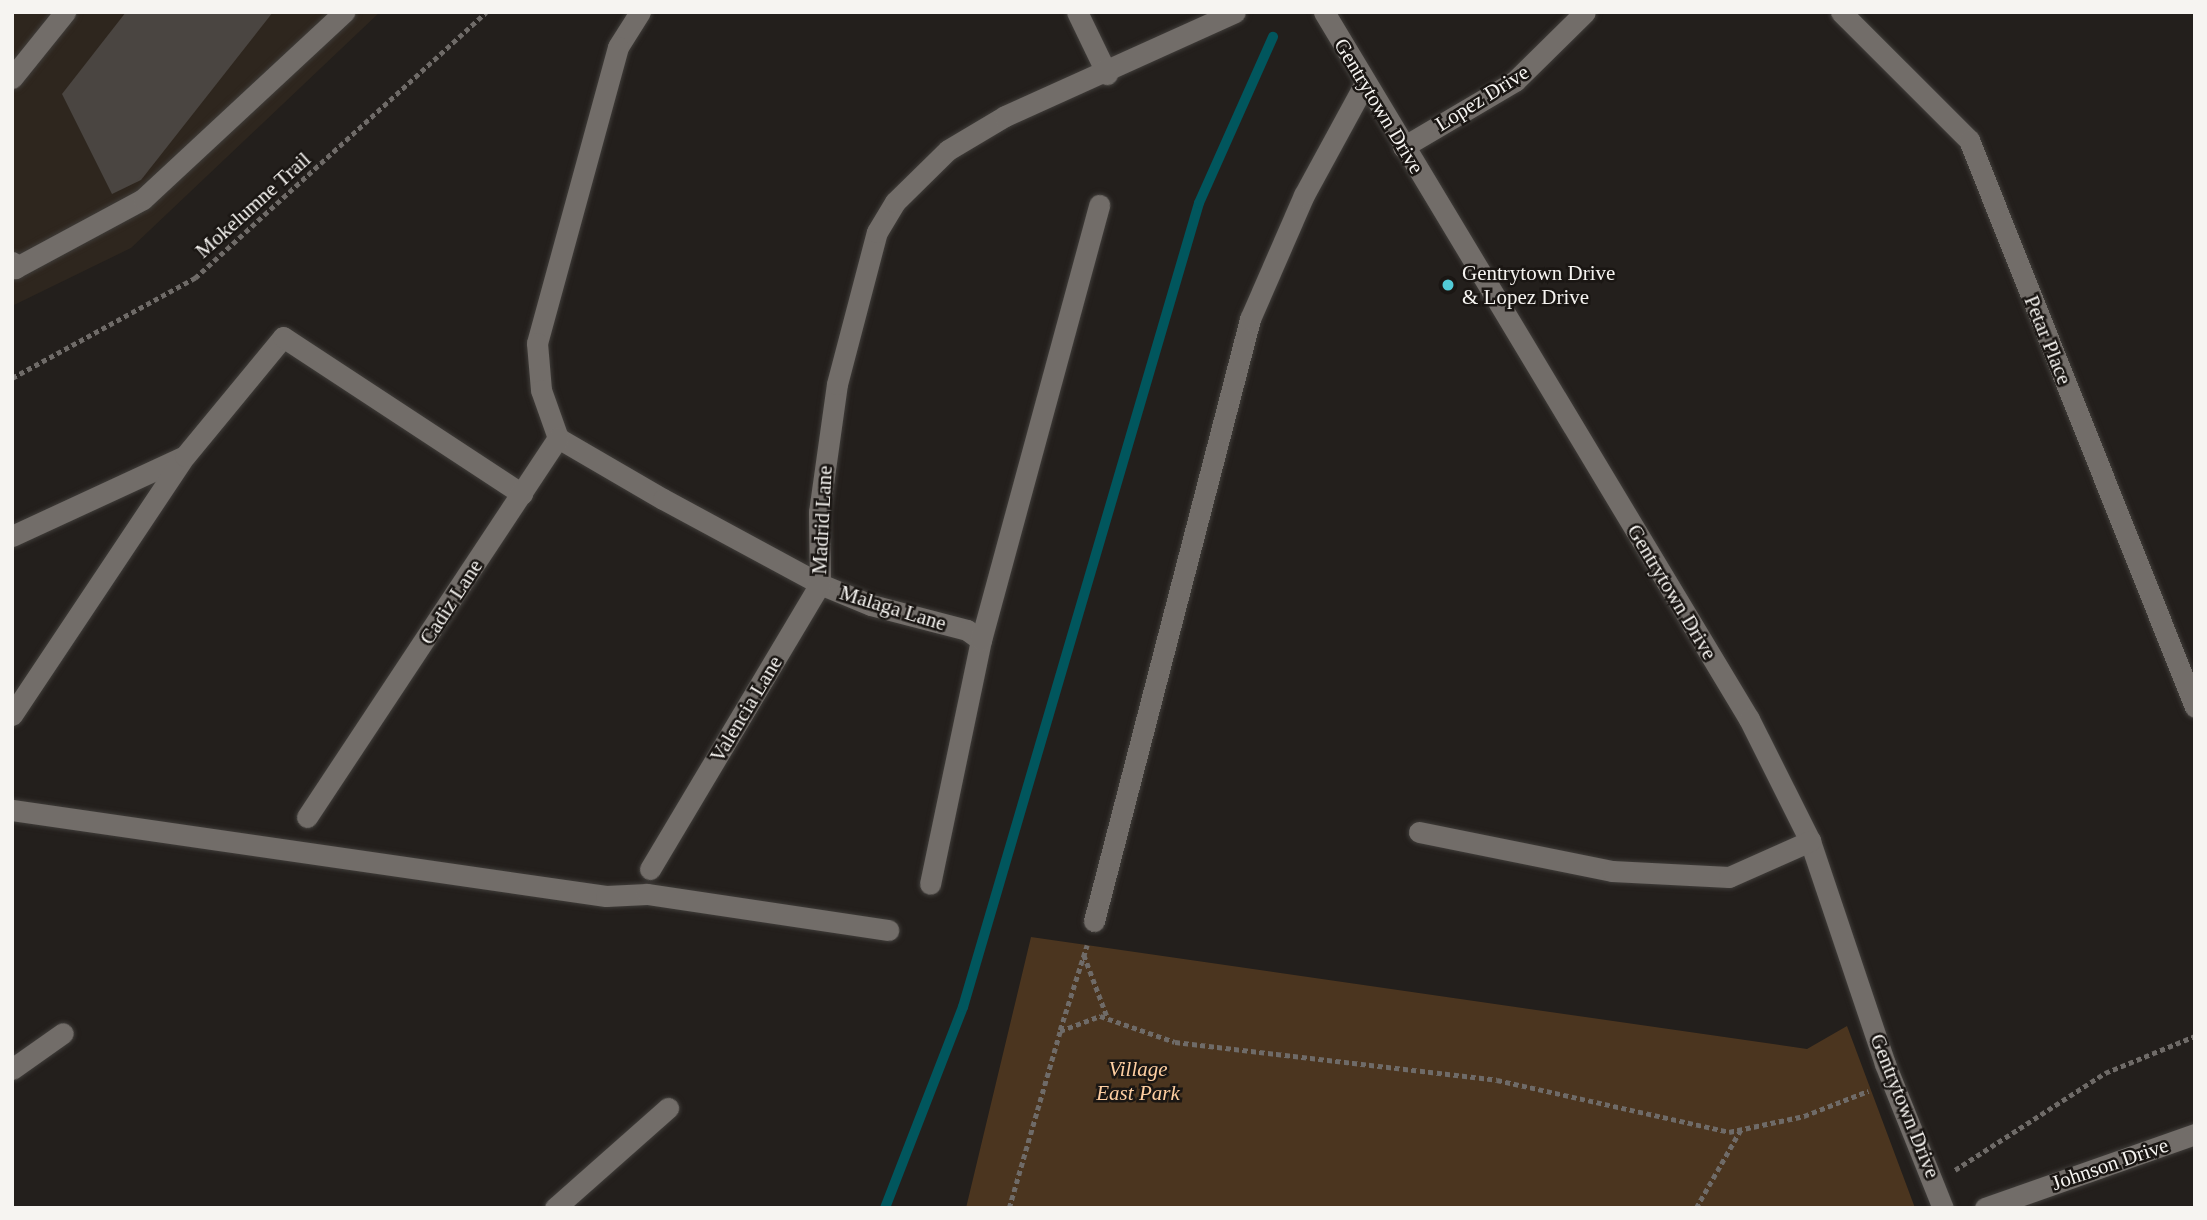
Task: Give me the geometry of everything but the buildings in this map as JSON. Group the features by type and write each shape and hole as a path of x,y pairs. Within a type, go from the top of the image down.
{"street":[{"path":"12,78 65,12"},
{"path":"12,262 15,268 144,199 344,12"},
{"path":"558,438 541,390 537,343 618,47 639,12"},
{"path":"1077,12 1107,74"},
{"name":"Madrid Lane","path":"558,438 820,584 827,447 877,232 895,202 948,150 1004,116 1107,74 1235,12"},
{"name":"Gentrytown Drive","path":"1324,12 1364,83 1749,719 1810,841 1893,1082 1937,1182 1943,1208"},
{"name":"Lopez Drive","path":"1403,146 1515,82 1585,12"},
{"name":"Petar Place","path":"1841,12 1969,140 2195,707"},
{"path":"1094,921 1250,319 1304,195 1364,83"},
{"path":"930,884 974,635 1099,205"},
{"path":"12,715 185,456 283,337 522,494"},
{"name":"Cadiz Lane","path":"307,817 344,765 558,438"},
{"path":"12,536 185,456"},
{"name":"Malaga Lane","path":"820,584 871,605 974,635"},
{"name":"Valencia Lane","path":"650,869 820,584"},
{"path":"12,810 606,896 647,894 888,930"},
{"path":"1419,832 1612,871 1729,877 1810,841"},
{"path":"12,1069 62,1033"},
{"path":"555,1208 668,1108"},
{"name":"Johnson Drive","path":"1985,1208 2195,1134"}],"path":[{"name":"Mokelumne Trail","path":"12,378 195,278 486,12"},
{"path":"1009,1208 1094,921"},
{"path":"1084,954 1108,1018"},
{"path":"1060,1031 1108,1018 1175,1042 1497,1080 1741,1130 1804,1116 1893,1082"},
{"path":"1937,1182 2105,1073 2195,1036"},
{"path":"1696,1208 1741,1130"}],"shaded area":[{"path":"12,12 380,12 131,248 12,306"}],"green space":[{"name":"Village East Park","path":"1031,937 1807,1049 1847,1026 1915,1208 966,1208"}],"waterway":[{"path":"885,1208 963,1007 1199,203 1273,37"}],"place":[{"name":"Gentrytown Drive & Lopez Drive","path":"1448,285"}]}
